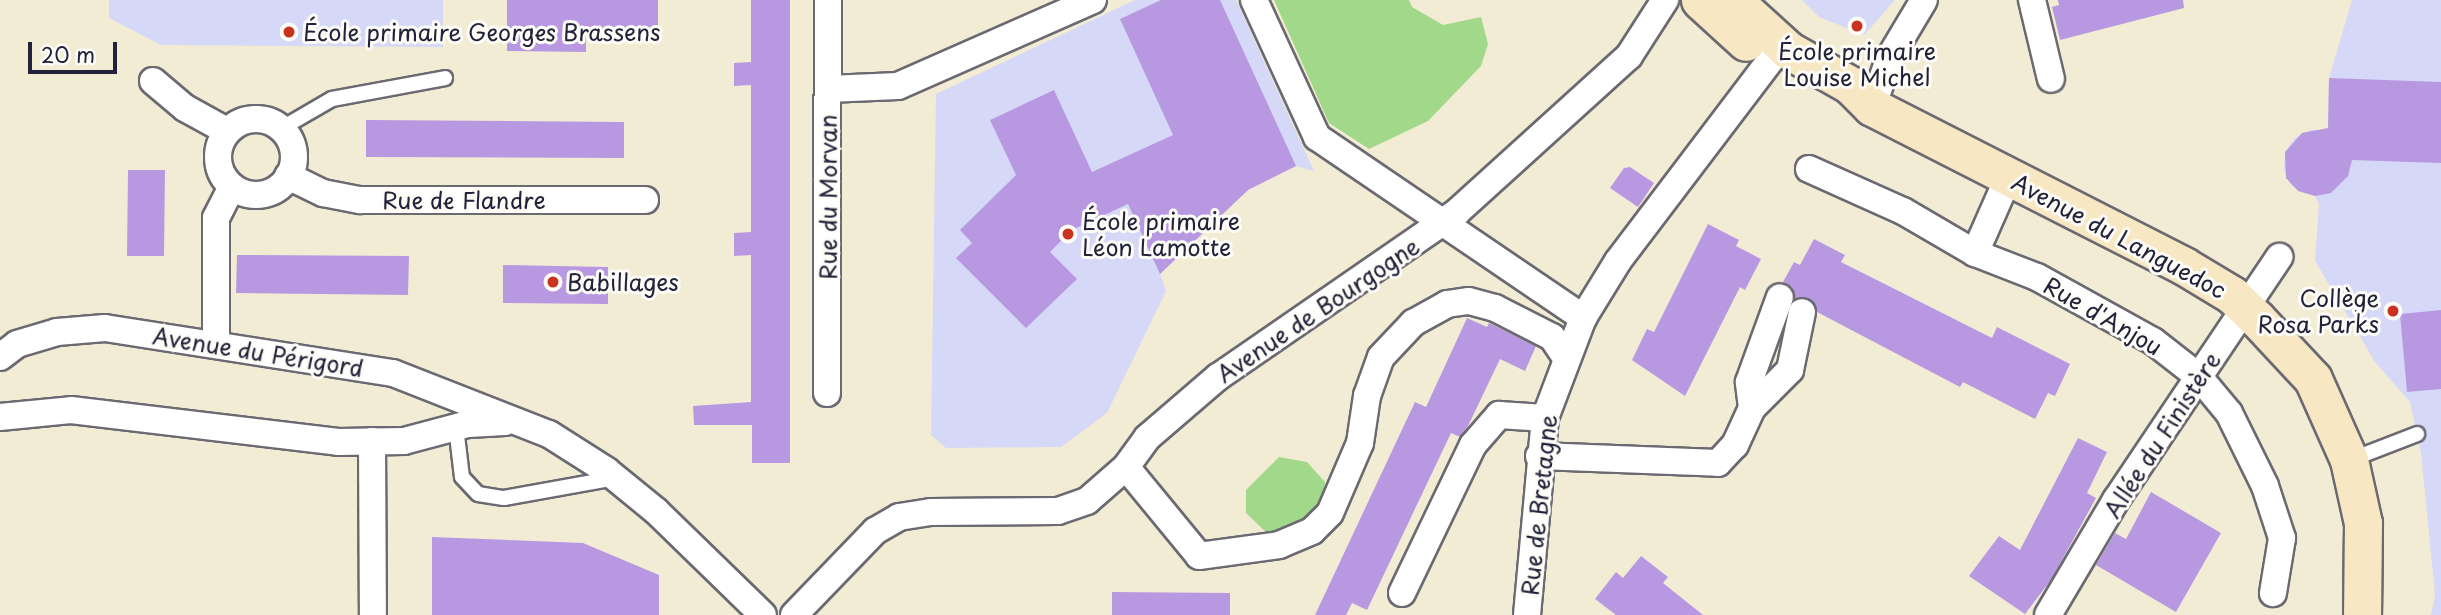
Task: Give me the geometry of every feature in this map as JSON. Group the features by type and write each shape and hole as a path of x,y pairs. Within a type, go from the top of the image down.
{"street":[{"name":"Rue du Morvan","path":"827,393 828,0"},
{"path":"828,89 898,86 1094,0"},
{"path":"1254,0 1317,137 1441,224 1583,318 1618,261 1775,53"},
{"name":"Avenue de Bourgogne","path":"794,615 875,531 899,517 931,512 1058,511 1087,501 1126,467 1147,438 1218,377 1441,224 1629,56 1665,0"},
{"path":"1872,107 1891,57 1924,0"},
{"path":"2032,0 2051,79"},
{"name":"Avenue du Languedoc","path":"1714,4 1775,53 1850,85 1872,107 2210,281 2245,310 2313,379 2349,460 2363,523 2362,615"},
{"path":"153,81 185,108 227,131"},
{"path":"246,118 264,119 282,128 295,156 281,188 268,195 247,195 231,188 220,175 218,162 227,131 246,118"},
{"name":"Rue d'Anjou","path":"1809,169 1903,211 1975,253 2037,277 2141,334 2199,377 2229,413 2264,486 2282,538 2273,593"},
{"name":"Rue de Flandre","path":"288,176 323,193 360,200 645,200"},
{"path":"1975,253 2009,176"},
{"path":"216,344 216,218 231,188"},
{"name":"Allée du Finistère","path":"2048,615 2116,500 2279,257"},
{"path":"1752,408 1749,382 1780,297"},
{"path":"1126,467 1199,556 1279,545 1312,531 1330,513 1360,443 1367,396 1381,357 1413,323 1447,304 1469,301 1495,309 1552,337 1566,358"},
{"path":"1539,456 1718,463 1735,445 1752,408 1790,370 1802,312"},
{"name":"Rue de Bretagne","path":"1527,615 1539,456 1545,418 1583,318"},
{"name":"Avenue du Périgord","path":"0,357 16,344 57,332 105,328 393,373 549,435 615,478 656,511 741,605 763,615"},
{"name":"Avenue du Périgord","path":"0,417 71,410 338,442 404,441 456,427 512,422"},
{"path":"1402,593 1474,445 1499,415 1545,418"},
{"path":"372,442 373,615"}],"lane":[{"path":"282,128 332,99 445,78"},
{"path":"456,427 462,477 478,494 504,498 615,478"},
{"path":"2349,460 2417,434"}],"shaded area":[{"name":"École primaire Georges Brassens","path":"109,0 443,0 443,47 161,45 109,18"},
{"name":"École primaire Léon Lamotte","path":"1135,0 1236,0 1314,171 1296,166 1248,190 1160,274 1166,291 1107,413 1061,447 946,448 931,435 936,94"},
{"name":"École primaire Louise Michel","path":"1802,0 1895,0 1864,35 1819,17"},
{"name":"Collège Rosa Parks","path":"2352,0 2441,0 2441,615 2431,615 2435,595 2421,453 2410,402 2375,362 2315,261 2319,204 2315,196 2291,185 2284,169 2285,152 2295,138 2310,130 2328,130 2329,78"}],"green space":[{"path":"1274,0 1409,0 1412,7 1443,25 1481,17 1488,44 1481,66 1428,121 1369,149 1329,123"},
{"path":"1279,457 1307,462 1325,482 1323,506 1291,535 1269,535 1246,513 1246,490"}],"building":[{"path":"507,0 658,0 658,33 586,32 586,52 507,51"},
{"path":"751,0 790,0 790,463 752,463 752,425 694,425 693,406 751,402 751,255 734,256 734,233 751,232 751,85 734,86 734,63 751,62"},
{"path":"1161,0 1220,0 1296,166 1248,190 1160,274 1128,204 1072,230 1050,252 1077,279 1026,328 956,258 972,243 960,230 1016,175 990,120 1054,90 1092,172 1173,135 1120,19"},
{"path":"2058,0 2183,0 2184,8 2060,40 2052,7 2059,5"},
{"path":"2329,78 2441,82 2441,163 2352,160 2348,176 2331,193 2315,196 2298,191 2286,178 2285,152 2302,133 2328,128"},
{"path":"366,120 624,122 624,158 366,157"},
{"path":"1630,167 1654,183 1638,207 1610,188 1624,168"},
{"path":"128,170 165,170 164,256 127,256"},
{"path":"1708,224 1739,240 1736,246 1761,259 1745,290 1740,287 1685,396 1632,360 1647,329 1654,332"},
{"path":"1814,239 1845,255 1841,262 1992,338 1997,327 2070,364 2055,396 2048,393 2035,419 1963,382 1960,387 1817,312 1812,300 1795,298 1792,287 1783,282 1794,262 1800,265"},
{"path":"237,255 409,256 408,295 236,293"},
{"path":"503,265 608,267 608,304 503,303"},
{"path":"2441,310 2441,389 2407,392 2400,314"},
{"path":"1467,318 1487,327 1489,323 1536,346 1525,371 1500,359 1468,426 1460,437 1451,433 1367,610 1352,603 1346,615 1315,615 1415,402 1426,407"},
{"path":"2078,438 2107,452 2087,493 2096,498 2051,580 2025,614 1969,576 1999,536 2020,550"},
{"path":"2151,492 2221,533 2176,612 2096,565 2115,533 2126,539"},
{"path":"432,537 583,543 659,575 659,615 432,615"},
{"path":"1641,556 1668,577 1663,583 1703,615 1616,615 1595,599 1616,572 1623,578"},
{"path":"1112,592 1230,593 1230,615 1112,615"}],"place":[{"name":"École primaire Louise Michel","path":"1857,26"},
{"name":"École primaire Georges Brassens","path":"289,32"},
{"name":"École primaire Léon Lamotte","path":"1068,234"},
{"name":"Babillages","path":"553,282"},
{"name":"Collège Rosa Parks","path":"2393,311"}]}
